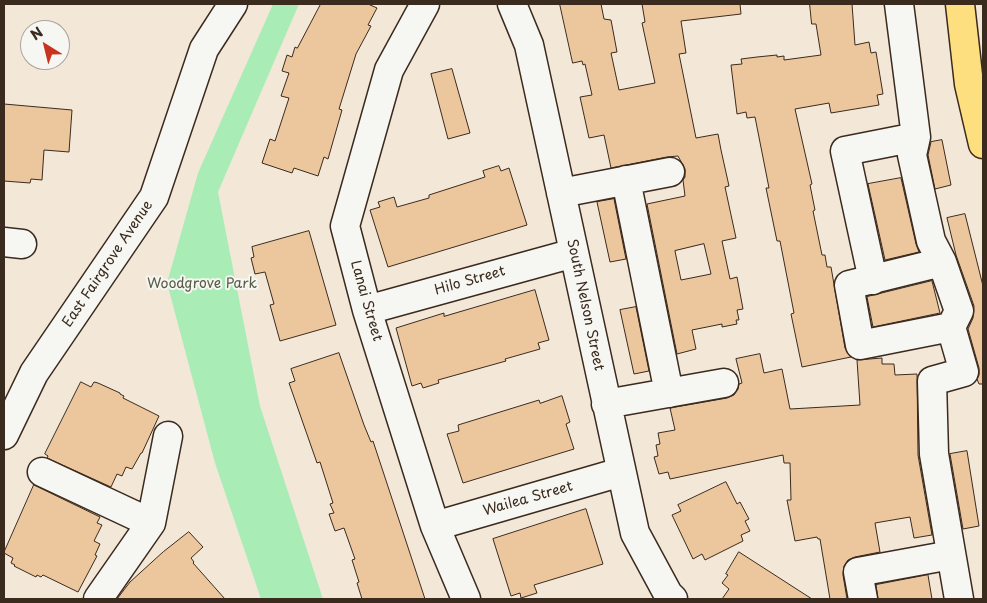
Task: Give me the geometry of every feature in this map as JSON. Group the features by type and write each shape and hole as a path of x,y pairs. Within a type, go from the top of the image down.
{"main road":[{"path":"960,4 969,84 983,144"}],"street":[{"name":"East Fairgrove Avenue","path":"4,435 34,373 154,196 204,49 233,4"},
{"name":"Lanai Street","path":"425,4 389,70 346,226 367,310 435,526 466,599"},
{"name":"South Nelson Street","path":"512,4 529,45 635,532 668,594 673,599"},
{"path":"899,4 916,137 912,154 931,241 942,262 959,311 951,328 964,372 932,381 934,454 959,599"},
{"path":"873,280 845,151 916,137"},
{"path":"561,193 670,172"},
{"path":"626,180 668,393"},
{"name":"Hilo Street","path":"367,310 574,253"},
{"path":"942,262 850,285 860,345 951,328"},
{"path":"606,404 724,383"},
{"path":"98,599 151,524 168,436"},
{"path":"42,472 151,524"},
{"name":"Wailea Street","path":"435,526 621,472"},
{"path":"863,599 858,572 951,555"}],"green space":[{"name":"Woodgrove Park","path":"273,4 299,4 218,192 260,406 323,599 261,599 215,463 167,283 198,173"}],"building":[{"path":"321,4 368,4 377,8 368,25 371,26 356,54 339,109 342,110 328,159 324,157 318,176 294,168 292,173 262,163 270,139 275,141 289,98 281,96 289,73 282,71 287,55 292,57 295,47 297,48"},
{"path":"560,4 601,4 604,19 611,20 617,52 611,53 619,90 655,83 642,23 645,22 642,4 740,4 741,14 681,21 686,53 679,54 696,138 718,134 729,186 725,187 736,238 722,241 730,279 737,277 743,309 737,310 739,320 736,320 737,324 722,327 722,324 692,330 696,349 677,354 647,204 685,196 683,180 685,169 678,156 611,168 604,135 589,138 580,97 592,95 585,64 583,65 582,61 573,63","holes":["704,244 711,274 681,280 675,251"]},
{"path":"810,4 852,4 855,45 869,42 871,53 876,52 883,94 877,95 879,105 831,113 829,103 795,109 812,184 810,185 815,210 813,211 822,255 825,255 827,267 831,267 845,348 851,357 802,367 791,314 794,313 780,241 777,241 766,188 769,188 755,117 747,118 746,112 737,114 731,65 742,64 741,59 757,57 777,55 777,57 784,56 784,60 821,55 816,24 812,24"},
{"path":"452,69 470,133 448,139 431,74"},
{"path":"4,104 72,110 69,152 44,150 42,180 31,179 30,183 4,181"},
{"path":"942,140 951,185 935,189 928,155 931,142"},
{"path":"499,166 501,171 509,168 527,225 388,267 370,210 380,207 378,202 394,197 397,207 429,198 429,195 485,177 483,171"},
{"path":"901,178 919,252 885,260 868,184"},
{"path":"614,199 626,259 610,262 597,202"},
{"path":"965,214 983,286 983,384 979,384 977,379 979,368 968,329 973,318 974,306 956,255 947,218"},
{"path":"309,231 336,325 280,341 270,305 274,304 265,272 255,274 251,258 254,257 252,247"},
{"path":"932,281 940,313 873,327 867,297"},
{"path":"535,290 549,340 538,343 540,349 505,359 506,361 438,380 439,383 423,388 421,383 412,386 396,328 444,313 444,316"},
{"path":"636,307 649,371 634,374 620,310"},
{"path":"339,353 364,425 371,442 373,441 425,599 362,599 352,560 355,559 344,528 335,531 329,514 334,513 330,504 333,503 320,462 317,463 289,383 295,381 291,369"},
{"path":"760,354 764,373 782,369 790,409 860,405 857,360 882,358 882,364 894,364 895,375 917,374 918,455 932,535 914,538 910,517 875,523 880,552 848,560 844,566 843,575 847,599 830,599 820,539 817,537 795,541 787,500 791,500 790,463 784,463 783,455 670,479 668,472 659,474 654,457 658,456 656,445 660,444 658,433 675,430 670,408 727,398 734,395 739,384 742,383 736,359"},
{"path":"81,382 91,387 94,382 98,383 120,393 124,396 123,398 159,416 142,453 132,469 126,467 122,476 117,474 111,487 47,458 48,456 45,454"},
{"path":"562,396 570,422 566,424 574,449 463,483 447,434 459,431 458,425 539,400 540,403"},
{"path":"967,451 979,526 963,529 950,454"},
{"path":"726,482 737,504 740,502 749,519 745,521 750,531 741,535 743,541 705,560 702,554 693,559 672,515 681,511 678,505"},
{"path":"34,485 100,517 97,523 102,525 94,541 100,544 95,555 97,556 78,592 43,575 41,577 37,575 36,577 14,566 11,563 13,558 4,553"},
{"path":"586,509 603,564 534,585 537,593 521,598 520,593 511,596 493,539"},
{"path":"189,532 203,547 191,558 193,563 225,599 117,599 130,582 163,552"},
{"path":"739,552 812,599 722,599 729,589 722,583"},
{"path":"928,575 932,599 878,599 876,585"}]}
